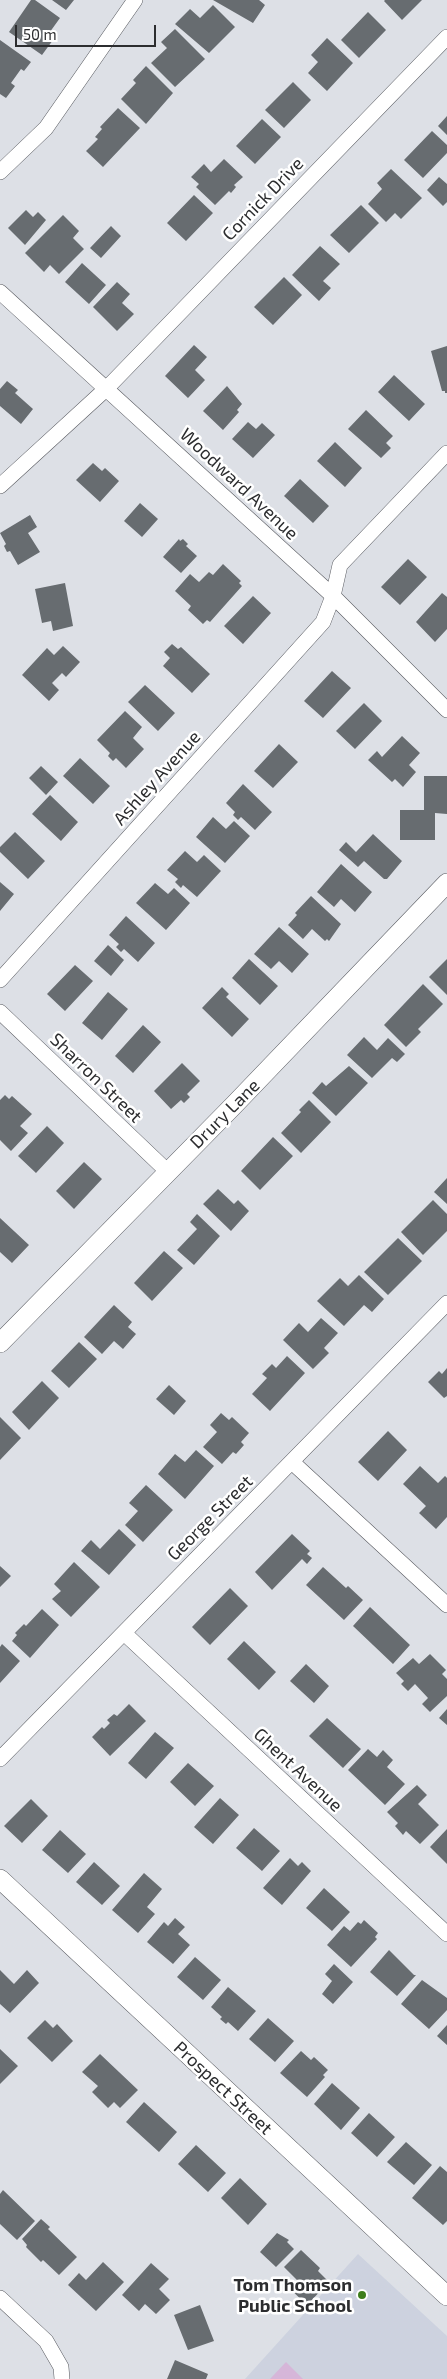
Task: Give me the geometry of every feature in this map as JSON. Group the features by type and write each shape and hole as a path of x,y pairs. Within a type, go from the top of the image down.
{"street":[{"path":"0,172 46,128 135,0"},
{"name":"Cornick Drive","path":"108,388 125,368 447,37"},
{"name":"Woodward Avenue","path":"0,292 108,388 333,596 447,710"},
{"path":"0,486 108,388"},
{"name":"Ashley Avenue","path":"0,980 323,622 333,596 340,566 447,453"},
{"name":"Drury Lane","path":"0,1343 167,1171 234,1105 447,883"},
{"name":"Sharron Street","path":"0,1012 167,1171"},
{"name":"George Street","path":"0,1759 447,1303"},
{"path":"292,1462 447,1605"},
{"name":"Ghent Avenue","path":"124,1633 447,1934"},
{"name":"Prospect Street","path":"0,1880 447,2296"},
{"path":"0,2298 46,2341 61,2367 62,2379"}],"shaded area":[{"name":"Tom Thomson Public School","path":"358,2254 447,2336 447,2379 245,2379"},
{"path":"286,2362 303,2379 270,2379"}],"building":[{"path":"31,0 35,0 60,18 47,36 53,40 42,55 9,32"},
{"path":"52,0 74,0 66,10"},
{"path":"213,0 259,0 265,5 253,23"},
{"path":"385,0 422,0 402,20"},
{"path":"213,5 235,27 209,53 175,24 190,9 200,18"},
{"path":"368,12 386,30 359,58 341,40"},
{"path":"175,29 205,59 175,87 151,63 167,48 161,42"},
{"path":"327,38 353,63 327,91 308,73 318,62 311,55"},
{"path":"0,40 31,62 24,71 21,69 11,83 15,86 6,98 0,94"},
{"path":"146,66 173,93 146,124 121,99 136,83 133,80"},
{"path":"293,82 311,100 284,128 265,110"},
{"path":"118,108 140,128 103,167 86,151 98,139 95,137 102,129 100,127"},
{"path":"447,116 447,135 438,126"},
{"path":"262,119 281,137 255,164 236,146"},
{"path":"432,131 447,145 447,153 423,178 404,160"},
{"path":"224,159 243,177 234,185 236,187 231,193 229,191 215,205 196,187 199,184 191,177 204,164 211,172"},
{"path":"391,169 422,198 401,219 395,213 386,222 368,204 382,189 377,183"},
{"path":"439,177 447,184 447,202 443,206 427,190"},
{"path":"194,195 213,213 186,241 167,223"},
{"path":"361,205 379,223 349,253 330,235"},
{"path":"26,210 33,217 38,212 46,220 25,245 8,228"},
{"path":"63,215 79,231 73,238 84,249 59,274 50,265 44,272 25,253"},
{"path":"111,226 121,236 101,258 90,248"},
{"path":"320,246 340,264 323,281 331,288 319,301 292,275"},
{"path":"82,263 106,285 89,304 65,282"},
{"path":"284,277 302,295 273,325 254,307"},
{"path":"117,282 130,294 122,303 134,314 117,331 93,307"},
{"path":"194,345 207,357 195,370 205,380 188,398 165,376"},
{"path":"447,346 447,393 445,393 445,391 442,391 431,351"},
{"path":"394,375 425,404 409,421 378,392"},
{"path":"7,381 18,390 15,393 33,409 21,424 0,406 0,389"},
{"path":"227,386 242,404 237,410 239,412 223,430 203,411"},
{"path":"366,410 393,436 386,443 391,448 381,458 348,429"},
{"path":"248,422 256,429 262,423 275,435 253,458 232,439"},
{"path":"335,442 362,468 345,487 317,461"},
{"path":"93,463 102,471 105,468 119,481 100,502 76,480"},
{"path":"300,479 329,506 313,523 284,496"},
{"path":"140,503 158,519 142,537 124,521"},
{"path":"30,515 37,527 28,533 40,552 18,565 10,551 7,552 4,546 6,544 0,533"},
{"path":"179,539 180,541 183,539 188,544 186,546 197,556 181,573 163,557"},
{"path":"408,559 427,577 400,605 381,587"},
{"path":"223,564 241,581 239,583 242,586 210,622 207,620 203,624 188,610 191,606 175,591 190,574 199,582 209,572 213,575"},
{"path":"65,583 73,626 53,631 51,621 42,623 35,589"},
{"path":"442,593 447,597 447,629 435,642 416,622"},
{"path":"253,596 271,613 243,644 224,626"},
{"path":"172,644 178,649 181,647 210,674 192,693 163,666 170,658 164,652"},
{"path":"63,646 80,662 66,677 62,673 52,683 59,690 49,701 22,675 47,648 54,655"},
{"path":"332,671 351,688 323,718 304,701"},
{"path":"145,685 175,713 158,731 128,702"},
{"path":"364,703 382,721 355,749 336,731"},
{"path":"125,711 142,727 133,738 144,749 126,768 116,758 113,761 108,756 110,753 97,740"},
{"path":"402,736 420,753 409,765 416,772 403,787 395,779 392,782 368,760 377,751 382,757"},
{"path":"279,744 298,762 273,788 254,771"},
{"path":"80,758 110,786 93,804 63,776"},
{"path":"41,766 58,782 46,795 29,778"},
{"path":"424,776 447,776 447,814 435,813 435,840 400,840 400,810 424,810"},
{"path":"243,784 272,812 255,830 241,817 238,820 233,815 235,812 226,803"},
{"path":"50,795 78,822 61,841 32,814"},
{"path":"213,817 226,829 234,821 250,836 225,863 196,837"},
{"path":"15,832 45,861 28,879 0,852 0,847"},
{"path":"373,834 402,861 387,879 384,879 364,861 358,867 339,850 346,842 356,852"},
{"path":"185,851 197,862 204,855 221,871 197,897 183,885 181,888 175,882 178,879 167,870"},
{"path":"341,864 372,892 355,912 341,899 334,907 317,892"},
{"path":"0,882 14,894 0,911"},
{"path":"155,883 168,894 174,888 190,903 166,930 136,903"},
{"path":"311,896 341,924 329,941 327,939 325,941 312,929 303,939 288,925 297,915 295,913"},
{"path":"126,916 155,943 138,962 124,949 121,952 116,947 119,944 109,935"},
{"path":"279,927 309,954 292,973 279,961 271,969 254,954"},
{"path":"108,945 124,960 111,976 94,961"},
{"path":"249,959 278,986 260,1005 232,978"},
{"path":"447,959 447,995 429,977"},
{"path":"75,965 93,981 65,1011 47,994"},
{"path":"423,984 443,1004 418,1029 421,1032 406,1047 384,1025"},
{"path":"222,987 229,994 226,997 249,1019 232,1037 202,1008"},
{"path":"108,992 128,1009 102,1040 82,1023"},
{"path":"143,1025 161,1042 133,1073 115,1056"},
{"path":"364,1037 377,1050 388,1038 405,1054 397,1062 392,1058 372,1078 347,1055"},
{"path":"182,1063 200,1081 187,1094 190,1097 184,1103 181,1100 171,1109 154,1091"},
{"path":"349,1066 368,1083 336,1116 312,1093 322,1082 326,1086"},
{"path":"5,1095 9,1099 12,1096 32,1114 20,1126 28,1133 11,1151 0,1140 0,1100"},
{"path":"309,1100 331,1122 301,1153 281,1133 301,1112 299,1110"},
{"path":"47,1126 64,1143 36,1173 18,1156"},
{"path":"273,1137 293,1156 260,1190 241,1171"},
{"path":"84,1162 102,1179 74,1209 56,1191"},
{"path":"447,1178 447,1204 434,1192"},
{"path":"218,1189 234,1204 238,1200 249,1211 231,1231 203,1204"},
{"path":"433,1200 447,1214 447,1231 423,1255 401,1232"},
{"path":"197,1214 220,1236 194,1265 177,1250 197,1229 190,1222"},
{"path":"0,1218 29,1245 12,1263 0,1252"},
{"path":"398,1238 422,1261 388,1295 364,1272"},
{"path":"164,1251 183,1268 152,1301 134,1283"},
{"path":"359,1275 384,1299 372,1312 364,1305 344,1326 317,1301 340,1278 348,1286"},
{"path":"114,1305 132,1322 128,1327 136,1334 123,1349 114,1341 102,1354 84,1337"},
{"path":"321,1318 338,1333 324,1348 329,1353 313,1369 283,1340 299,1323 308,1332"},
{"path":"79,1342 97,1359 69,1388 51,1371"},
{"path":"287,1356 305,1373 270,1411 252,1394 267,1378 262,1374 272,1364 276,1368"},
{"path":"447,1368 447,1396 444,1398 428,1382 439,1371 442,1374"},
{"path":"42,1381 59,1398 29,1430 12,1412"},
{"path":"169,1385 186,1401 174,1415 156,1399"},
{"path":"221,1413 229,1420 232,1417 249,1433 241,1442 244,1445 236,1454 233,1452 222,1464 203,1447 217,1432 210,1425"},
{"path":"0,1417 21,1438 0,1460"},
{"path":"388,1431 407,1450 378,1481 358,1462"},
{"path":"196,1450 214,1466 185,1499 158,1474 175,1454 185,1462"},
{"path":"420,1466 438,1483 445,1476 447,1478 447,1517 436,1529 419,1513 426,1506 403,1484"},
{"path":"146,1485 173,1510 143,1542 125,1525 138,1511 129,1503"},
{"path":"119,1529 136,1545 109,1575 81,1551 91,1540 100,1549"},
{"path":"292,1534 310,1551 307,1554 312,1558 307,1564 302,1559 272,1590 255,1572"},
{"path":"74,1562 100,1587 71,1617 52,1599 61,1591 54,1584"},
{"path":"0,1566 11,1576 0,1587"},
{"path":"323,1567 346,1588 348,1586 363,1600 344,1620 306,1585"},
{"path":"230,1588 248,1606 210,1645 192,1627"},
{"path":"370,1607 410,1645 393,1664 353,1626"},
{"path":"42,1609 59,1625 30,1658 12,1641 17,1635 15,1633 24,1624 26,1626"},
{"path":"244,1641 276,1672 259,1690 227,1659"},
{"path":"2,1644 20,1661 0,1683 0,1647"},
{"path":"430,1654 446,1670 442,1674 447,1679 447,1696 430,1712 422,1704 428,1698 415,1684 408,1691 401,1684 404,1681 396,1673 413,1658 419,1664"},
{"path":"306,1664 329,1686 314,1703 290,1681"},
{"path":"129,1704 146,1721 110,1756 92,1737 102,1727 104,1729 110,1723 107,1720 114,1714 117,1716"},
{"path":"447,1709 447,1725 439,1718"},
{"path":"327,1718 361,1749 343,1768 309,1736"},
{"path":"155,1732 174,1748 146,1779 128,1763"},
{"path":"368,1749 377,1757 383,1750 393,1760 387,1767 405,1784 385,1805 348,1770"},
{"path":"188,1763 214,1786 195,1806 170,1782"},
{"path":"417,1785 427,1795 418,1804 439,1825 420,1844 406,1831 403,1835 395,1826 398,1823 387,1812"},
{"path":"220,1798 239,1815 213,1844 194,1827"},
{"path":"31,1799 48,1816 22,1843 4,1826"},
{"path":"254,1828 280,1851 262,1871 236,1848"},
{"path":"447,1829 447,1864 430,1847"},
{"path":"60,1830 86,1854 68,1873 42,1850"},
{"path":"290,1858 298,1866 302,1862 311,1871 282,1905 263,1888"},
{"path":"94,1862 120,1886 102,1905 76,1882"},
{"path":"144,1873 162,1889 147,1907 155,1914 138,1933 112,1910"},
{"path":"324,1888 350,1912 332,1931 306,1908"},
{"path":"175,1918 185,1927 178,1934 190,1945 173,1964 147,1942 164,1922 168,1926"},
{"path":"364,1920 378,1933 375,1937 377,1939 351,1967 327,1945 344,1926 350,1931 358,1922 361,1924"},
{"path":"389,1950 416,1975 397,1996 370,1972"},
{"path":"195,1957 221,1980 203,2000 177,1977"},
{"path":"334,1964 353,1982 333,2004 322,1994 332,1981 325,1974"},
{"path":"0,1970 14,1984 27,1970 39,1983 10,2013 0,2004"},
{"path":"422,1980 447,1998 447,2010 429,2029 401,2004"},
{"path":"228,1987 256,2011 238,2031 228,2022 226,2024 220,2019 222,2017 211,2007"},
{"path":"268,2018 294,2041 275,2062 249,2039"},
{"path":"45,2020 53,2028 57,2024 73,2041 52,2062 27,2038"},
{"path":"447,2025 447,2045 437,2036"},
{"path":"0,2049 18,2066 0,2084"},
{"path":"301,2051 311,2060 314,2057 328,2070 323,2075 325,2077 307,2097 280,2073"},
{"path":"100,2054 138,2090 120,2108 114,2102 108,2108 92,2092 98,2086 82,2072"},
{"path":"332,2083 360,2108 341,2130 314,2104"},
{"path":"144,2102 177,2132 159,2152 126,2122"},
{"path":"369,2113 395,2137 377,2157 351,2133"},
{"path":"406,2142 432,2165 414,2185 387,2162"},
{"path":"196,2145 226,2173 208,2192 178,2164"},
{"path":"440,2166 447,2172 447,2221 443,2225 412,2198"},
{"path":"240,2178 267,2204 248,2225 221,2198"},
{"path":"3,2190 35,2221 17,2240 0,2224 0,2194"},
{"path":"41,2219 50,2227 48,2229 77,2257 59,2275 43,2260 41,2262 26,2247 27,2245 22,2239"},
{"path":"277,2233 289,2240 287,2242 294,2249 276,2267 260,2252"},
{"path":"301,2250 320,2268 318,2271 329,2282 307,2305 289,2288 297,2280 284,2267"},
{"path":"103,2262 124,2282 96,2311 68,2285 79,2273 86,2280"},
{"path":"151,2263 169,2279 159,2289 170,2300 156,2314 145,2304 139,2311 122,2295"},
{"path":"200,2305 214,2341 188,2350 174,2315"},
{"path":"175,2360 208,2374 206,2379 167,2379"}],"place":[{"name":"Tom Thomson Public School","path":"362,2295"}]}
